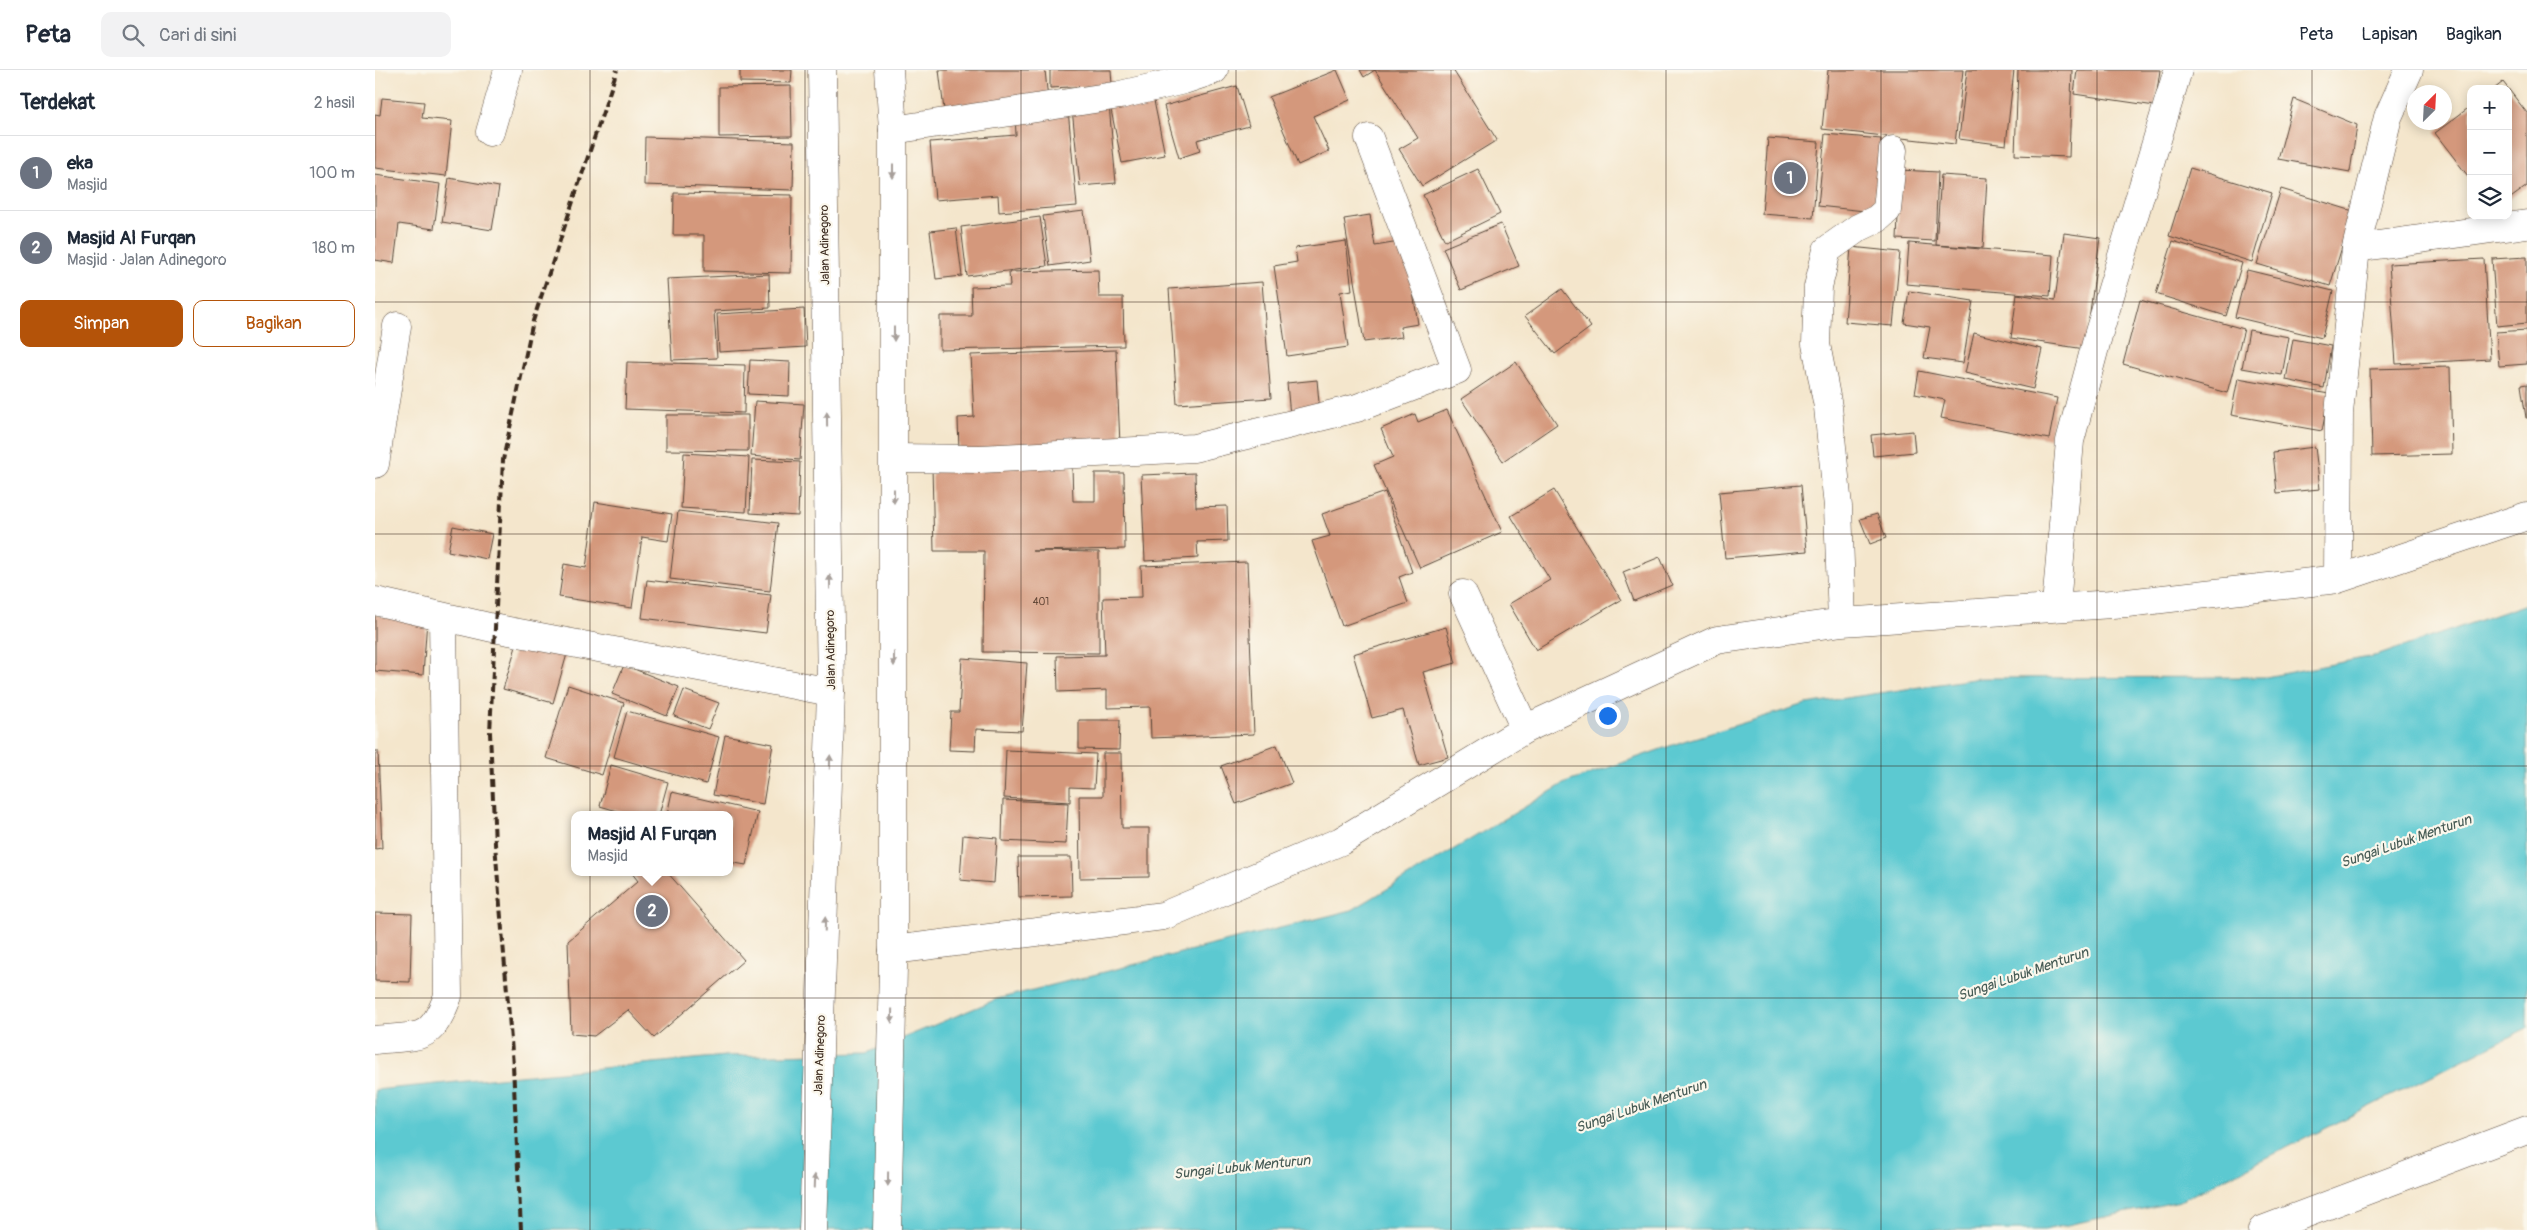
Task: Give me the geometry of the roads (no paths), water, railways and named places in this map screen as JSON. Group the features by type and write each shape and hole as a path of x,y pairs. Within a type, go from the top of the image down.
{"main road":[{"path":"490,132 508,70"},
{"name":"Jalan Adinegoro","path":"813,1230 824,973 831,692 822,70"},
{"path":"887,1230 893,959 894,458 893,130 889,70"},
{"path":"893,130 1120,95 1184,80 1213,70"},
{"path":"2056,606 2070,441 2099,332 2178,70"},
{"path":"2338,579 2339,413 2356,248 2387,117 2409,70"},
{"path":"894,458 980,459 1193,448 1357,408 1457,370 1369,138"},
{"path":"1841,622 1838,507 1828,407 1816,344 1818,287 1827,250 1858,228 1877,219 1887,210 1893,150"},
{"path":"2356,248 2527,224"},
{"path":"375,464 397,326"},
{"path":"893,959 1163,916 1341,841 1525,729 1717,640 1841,622 2006,613 2056,606 2127,603 2338,579 2527,516"},
{"path":"1463,594 1525,729"},
{"path":"375,601 443,618 831,692"},
{"path":"375,1040 423,1035 439,1019 448,996 443,618"},
{"path":"2264,1229 2527,1130"}],"water":[{"name":"Sungai Lubuk Menturun","path":"2527,604 2527,1028 2180,1201 2044,1230 375,1230 375,1090 725,1056 867,1053 997,999 1352,910 1565,783 1684,741 1806,704 1980,678 2266,677 2379,655"}],"railway":[{"path":"521,1230 513,1065 495,844 490,733 503,460 533,321 617,70"}],"place":[{"name":"eka","path":"1790,178"},
{"name":"Masjid Al Furqan","path":"652,911"}]}
